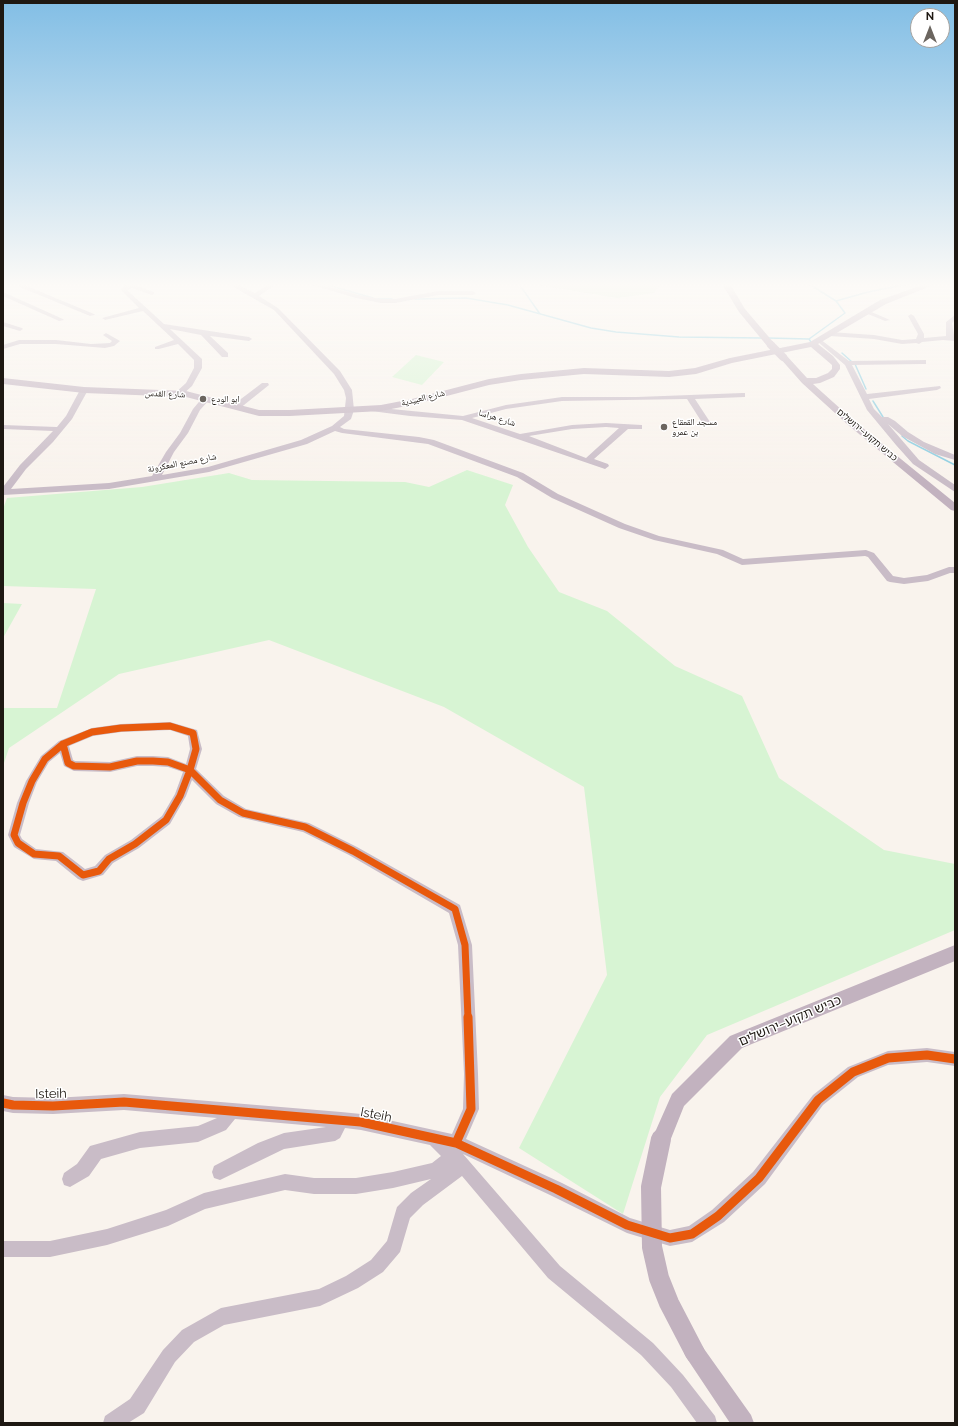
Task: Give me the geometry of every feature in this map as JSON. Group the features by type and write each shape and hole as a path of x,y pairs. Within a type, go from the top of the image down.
{"main road":[{"name":"כביש תקוע–ירושלים","path":"777,351 805,381 850,422 955,508"},
{"name":"شارع العبيدية","path":"350,410 399,405 489,382 521,377 561,372 606,371 648,374 680,373 782,351"},
{"path":"805,381 817,381 831,375 836,369 836,365 823,351"},
{"name":"شارع القدس","path":"3,381 84,390 179,393 236,406 259,413 350,410"},
{"name":"כביש תקוע–ירושלים","path":"743,1423 696,1353 668,1304 659,1278 652,1247 651,1187 661,1139 678,1100 736,1042 955,953"}],"street":[{"path":"179,393 189,384 199,364 198,358 189,351"},
{"path":"221,351 225,355"},
{"path":"315,351 337,374 348,390 350,410"},
{"path":"830,351 840,356 847,363 871,410 916,462 955,489"},
{"path":"847,363 923,362"},
{"path":"236,406 265,385"},
{"path":"865,397 937,388"},
{"path":"3,492 23,467 74,411 84,390"},
{"path":"463,418 542,401 582,398 637,399 742,395"},
{"path":"690,396 706,422"},
{"path":"155,479 170,452 184,433 197,409 206,399"},
{"name":"شارع هراسا","path":"371,409 463,418 520,436 535,432 572,427 639,427"},
{"name":"شارع مصنع المعكرونة","path":"3,492 93,488 209,469 304,442 335,428 348,417 350,410"},
{"path":"880,419 884,419 892,423 905,434 921,444 955,458"},
{"path":"588,460 626,426"},
{"path":"3,427 59,429"},
{"path":"335,428 342,431 419,439 431,442 520,475 555,496 622,526 656,538 720,552 742,562 866,553 871,555 890,579 904,581 928,578 949,570 955,570"},
{"path":"520,436 569,455 605,466"},
{"path":"170,726 193,733 196,749 190,770 180,796 166,820 135,844 109,859 99,871 83,875 59,856 34,854 18,842 14,835 23,803 32,781 45,760 63,744 92,732 121,728 170,726"},
{"path":"63,744 68,763 74,766 110,767 137,761 168,762 190,770 220,800 243,814 305,826 456,909 465,945 471,1074 471,1109 458,1155 403,1213 394,1246 377,1266 352,1282 320,1297 221,1318 188,1336 169,1356 137,1406 112,1423"},
{"path":"458,1155 556,1189 627,1225 670,1238 692,1234 718,1216 759,1178 818,1100 853,1072 888,1058 927,1055 955,1059"},
{"name":"Isteih","path":"3,1103 13,1105 53,1106 124,1102 361,1122 434,1139 458,1155"},
{"path":"70,1179 83,1170 96,1152 140,1140 198,1134 221,1125 232,1111"},
{"path":"220,1172 264,1149 284,1141 335,1132 341,1120"},
{"path":"3,1249 50,1249 107,1237 168,1218 204,1201 285,1182 314,1186 356,1186 393,1180 435,1170 458,1155"},
{"path":"458,1155 554,1272 648,1349 677,1381 708,1423"}],"green space":[{"path":"416,355 444,362 422,385 392,377"},
{"path":"467,470 513,485 505,505 528,547 559,592 607,611 675,666 742,696 779,778 884,850 955,864 955,930 707,1035 660,1097 623,1214 519,1148 607,975 584,787 444,707 269,640 119,674 9,748 3,766 3,708 57,708 96,589 3,586 3,509 7,498 142,487 229,473 252,480 405,482 429,487"},
{"path":"3,603 22,604 3,638"}],"waterway":[{"path":"842,353 852,362"},
{"path":"855,364 866,389"},
{"path":"873,401 883,417"},
{"path":"902,436 908,441 955,465"}],"cycle path":[{"path":"63,744 68,763 74,766 110,767 137,761 153,761 168,762 190,770 180,796 166,820 135,844 109,859 99,871 83,875 59,856 34,854 18,843 14,835 23,803 32,781 45,759 63,744 92,732 121,728 170,726 193,733 196,749 190,770 220,800 243,813 305,827 353,851 455,909 465,945 471,1074 471,1109 456,1143"},
{"path":"3,1103 13,1105 53,1106 124,1102 361,1122 456,1143 556,1189 627,1225 670,1238 692,1234 718,1216 759,1178 818,1100 853,1072 888,1058 927,1055 955,1059"}],"place":[{"name":"ابو الودع","path":"203,399"},
{"name":"مسجد القعقاع بن عمرو","path":"664,427"}]}
